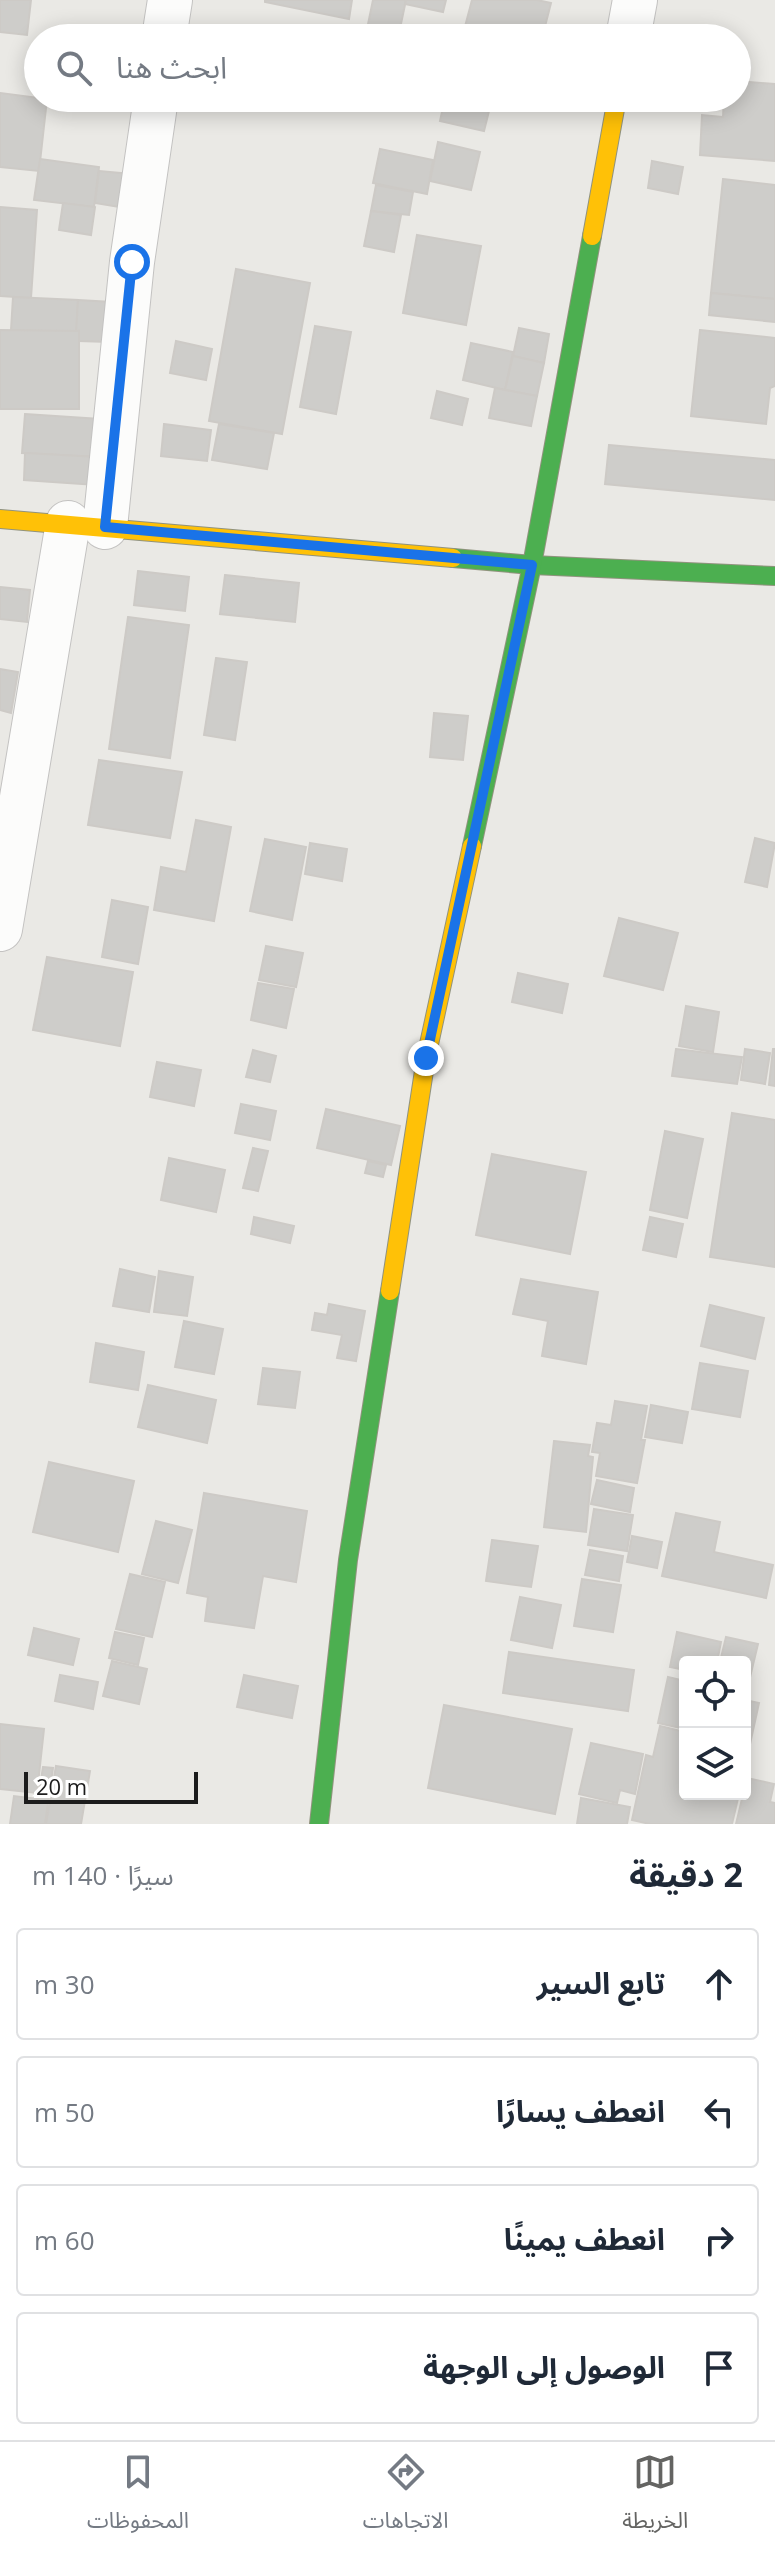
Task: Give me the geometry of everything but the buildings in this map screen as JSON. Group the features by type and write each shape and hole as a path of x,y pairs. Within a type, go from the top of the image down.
{"street":[{"path":"166,24 170,0"},
{"path":"631,24 635,0"},
{"path":"0,929 87,525 154,112"},
{"path":"319,1824 348,1560 426,1058 532,565 614,112"},
{"path":"0,519 532,565 775,576"}],"traffic: fast":[{"path":"472,846 532,565 592,236"},
{"path":"453,558 532,565 775,576"},
{"path":"319,1824 348,1560 390,1291"}],"traffic: slow":[{"path":"592,236 614,112"},
{"path":"0,519 453,558"},
{"path":"390,1291 426,1058 472,846"}],"route":[{"path":"132,262 105,527 532,565 426,1058"}]}
